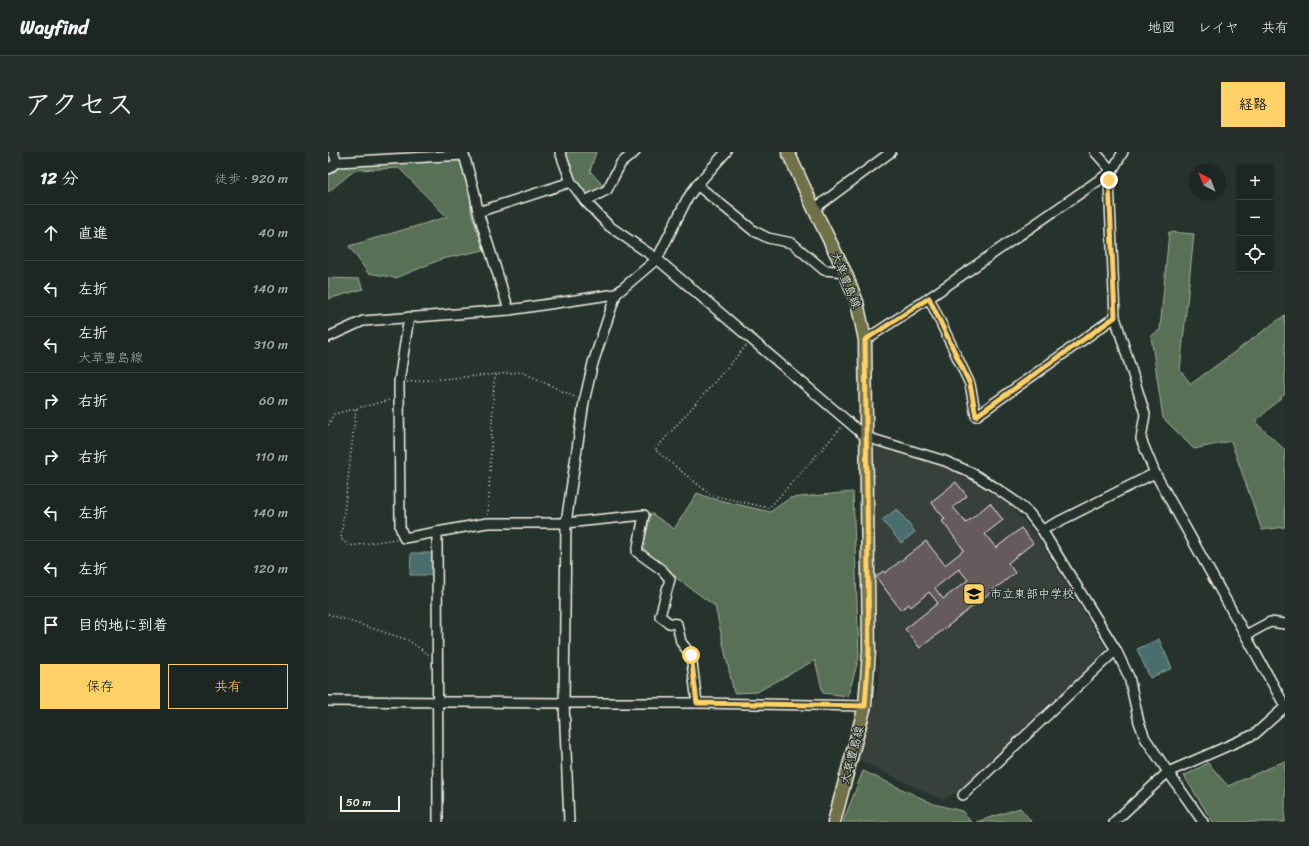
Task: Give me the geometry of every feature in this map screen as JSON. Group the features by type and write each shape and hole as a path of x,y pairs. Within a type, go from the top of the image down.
{"main road":[{"name":"大草豊島線","path":"788,152 845,272 857,302 865,340 869,651 865,706 834,822"}],"street":[{"path":"333,152 337,162"},
{"path":"560,152 571,182 585,201 609,226 657,259 848,420 866,437 944,461 970,472 1016,502 1029,514 1042,530 1116,650 1129,676 1139,722 1145,738 1203,822"},
{"path":"585,201 607,190 621,163 635,152"},
{"path":"569,822 564,703 566,523 584,402 592,363 616,294 657,259 687,199 697,185 726,152"},
{"path":"814,209 891,152"},
{"path":"1095,152 1112,171"},
{"path":"1114,822 1168,772 1255,734 1285,706 1155,473 1141,439 1145,414 1115,317 1109,180 1112,171 1123,152"},
{"path":"328,169 337,162 464,155 475,194 478,212 509,310"},
{"path":"865,340 929,298 1112,171"},
{"path":"478,212 571,182"},
{"path":"697,185 754,231 768,238 792,243 824,270 845,272"},
{"path":"328,337 363,321 509,310 616,294"},
{"path":"929,298 970,384 976,416 1115,317"},
{"path":"409,317 399,382 400,527 404,538 487,523 566,523 644,515 638,552 662,570 670,579 660,616 669,623 677,624 681,642 691,655 697,703"},
{"path":"1042,530 1155,473"},
{"path":"437,532 438,822"},
{"path":"1246,635 1270,622 1285,624"},
{"path":"963,795 1116,650"},
{"path":"328,701 697,703 865,706"}],"path":[{"path":"752,340 655,450 711,494 769,508 848,420"},
{"path":"399,382 522,372 584,402"},
{"path":"487,523 494,381 497,374"},
{"path":"328,425 334,414 400,397"},
{"path":"356,409 341,539 350,546 404,538"},
{"path":"328,614 408,640 430,656 438,655"}],"shaded area":[{"name":"市立東部中学校","path":"875,446 918,456 969,478 1012,507 1036,535 1108,652 959,791 942,800 859,760 879,681 872,453"}],"green space":[{"path":"565,152 596,152 590,171 604,187 589,195 575,179"},
{"path":"460,159 471,195 471,213 484,250 442,259 396,278 368,273 349,246 447,217 399,168 355,170 328,192 328,174 334,172 341,166"},
{"path":"1169,232 1194,234 1180,370 1191,384 1285,315 1285,394 1255,422 1285,450 1285,527 1262,530 1231,441 1194,449 1163,418 1151,336 1160,330"},
{"path":"328,278 359,279 363,289 328,299"},
{"path":"853,492 859,657 848,696 823,693 815,660 757,692 734,693 715,606 675,577 643,548 651,513 674,529 697,493 710,498 770,512 790,498"},
{"path":"1285,761 1285,822 1213,822 1184,776 1208,763 1228,786"},
{"path":"863,771 934,804 962,811 971,822 843,822"},
{"path":"1020,808 1031,821 976,822"}],"water":[{"path":"897,509 915,532 901,543 882,520"},
{"path":"411,553 435,553 434,575 410,575"},
{"path":"1159,639 1172,668 1150,678 1137,649"}],"building":[{"path":"956,482 967,496 953,507 966,523 990,503 1003,520 985,534 996,548 1021,528 1033,543 1008,563 1015,573 920,648 905,629 938,603 929,592 911,607 909,604 901,610 876,577 883,571 885,573 926,541 945,565 964,550 942,521 945,519 931,502","holes":["959,569 968,580 943,599 935,588"]}],"place":[{"name":"市立東部中学校","path":"974,594"}],"route":[{"path":"691,655 697,703 865,706 869,651 865,340 929,298 970,384 976,416 1115,317 1109,180"}]}
